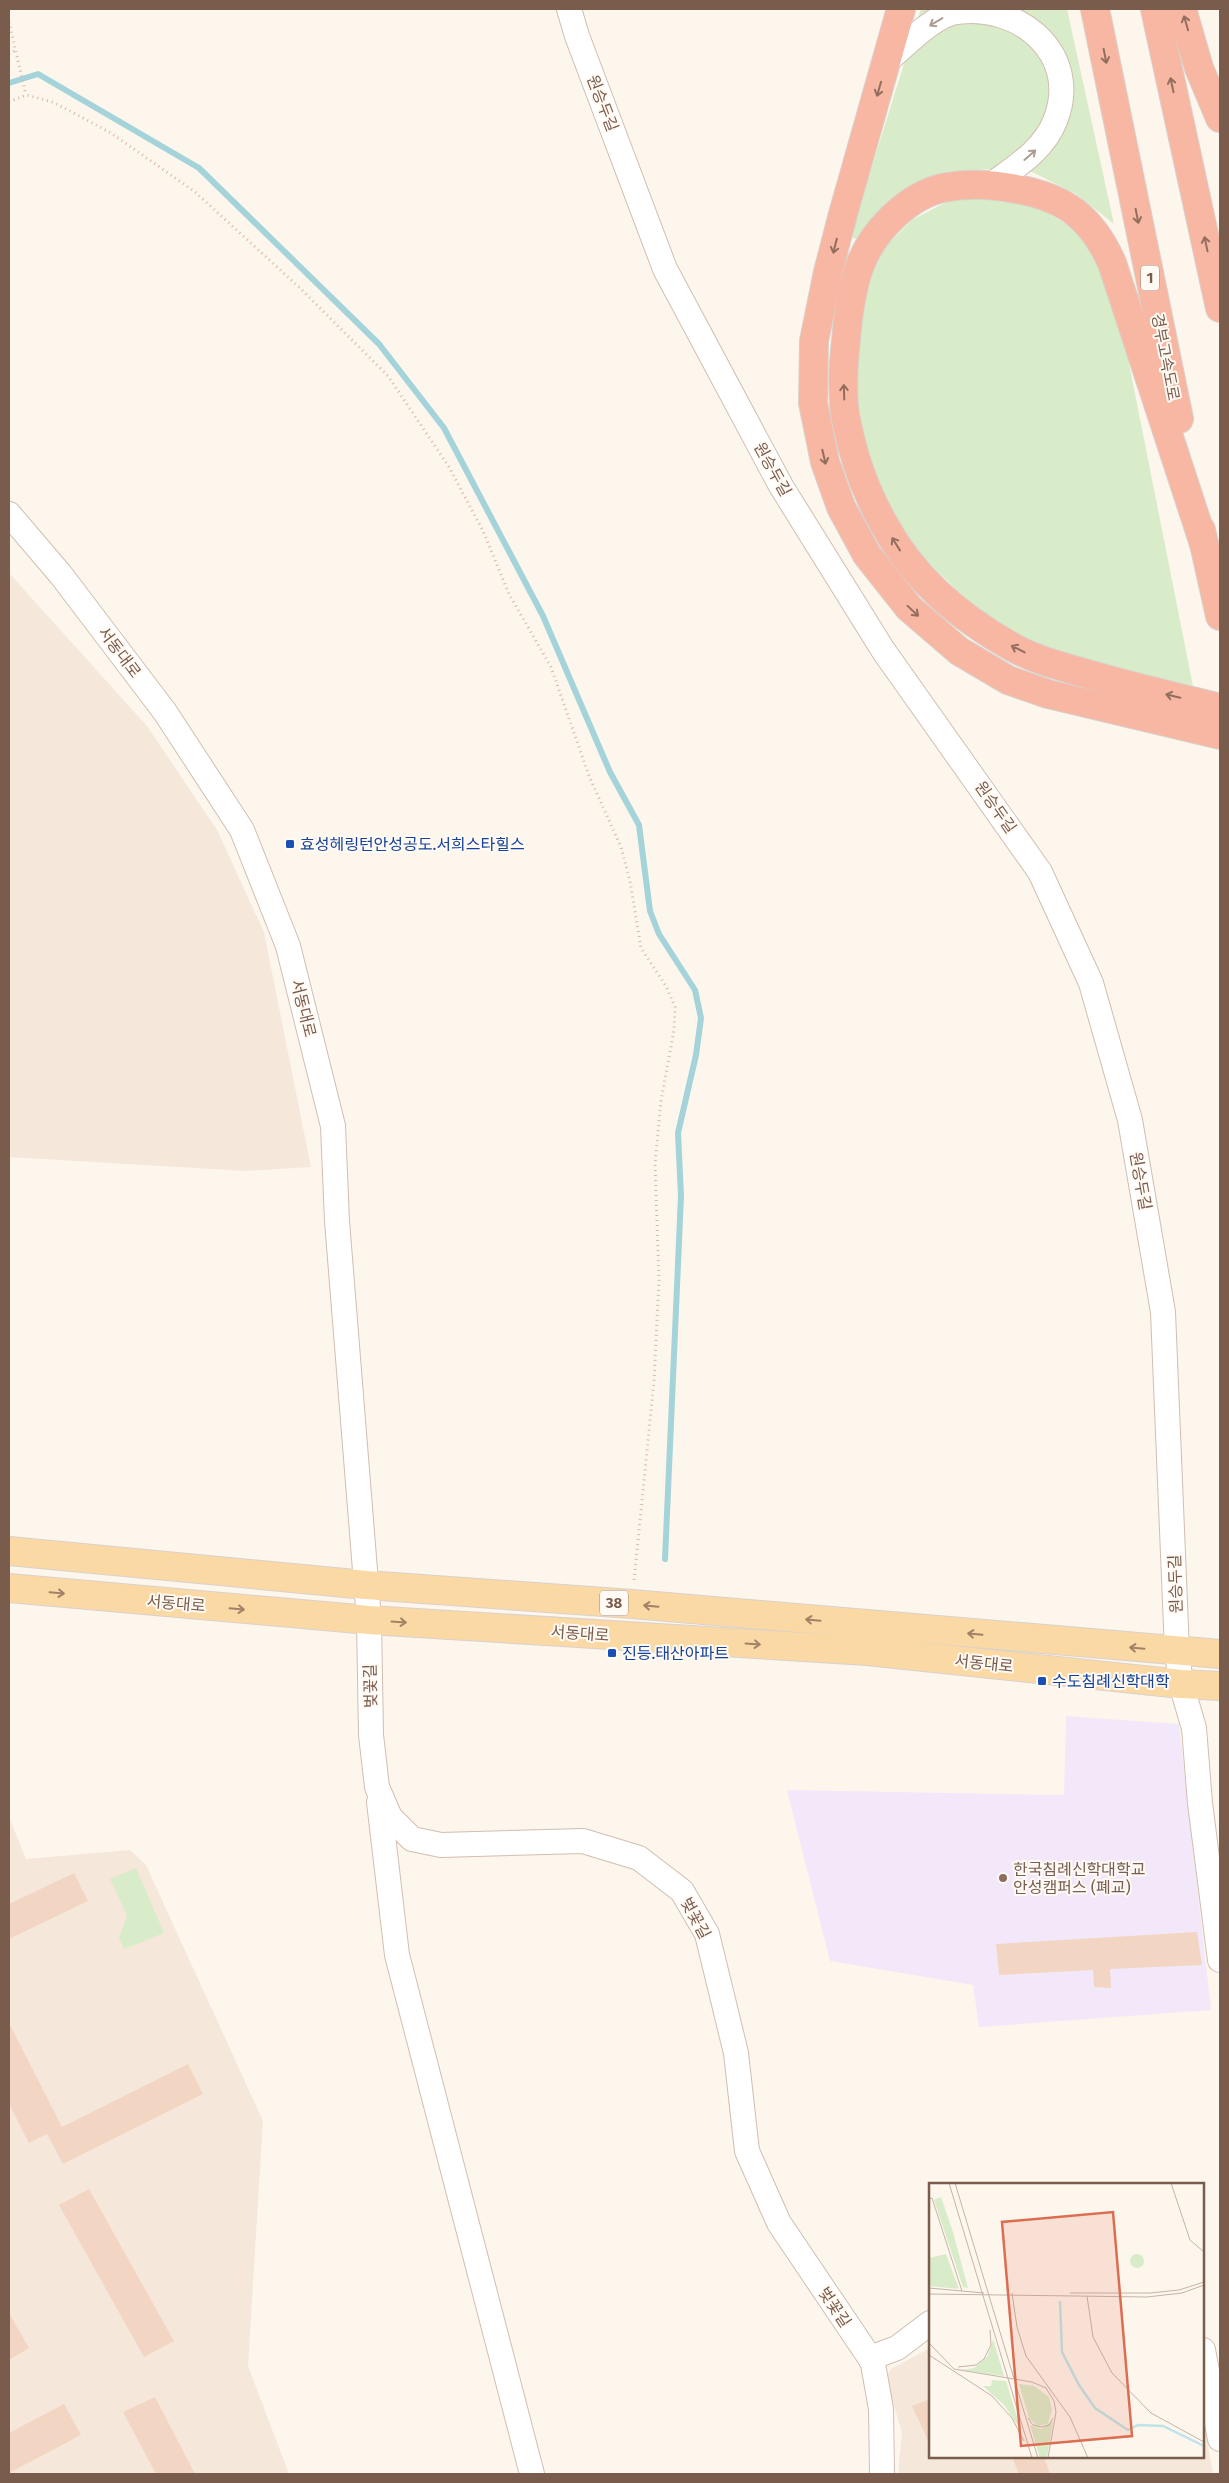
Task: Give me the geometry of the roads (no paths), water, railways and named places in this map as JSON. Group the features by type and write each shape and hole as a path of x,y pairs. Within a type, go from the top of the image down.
{"highway":[{"path":"901,9 841,222 814,341 813,402 824,462 841,507 867,555 909,608 967,656 1008,680 1048,694 1220,735"},
{"name":"경부고속도로","path":"1095,9 1220,616"},
{"path":"1155,9 1220,308"},
{"path":"1182,9 1199,68 1220,118"},
{"path":"1205,547 1112,263 1098,236 1079,214 1065,204 1021,190 978,184 940,189 908,205 882,229 860,265 848,317 844,366 846,422 860,470 872,501 899,550 920,575 953,606 994,636 1019,650 1049,662 1109,681 1220,708"}],"main road":[{"name":"서동대로","path":"9,1551 366,1585 632,1604 1220,1654"},
{"name":"서동대로","path":"9,1588 369,1620 867,1651 1181,1684 1220,1686"}],"street":[{"name":"원승두길","path":"569,9 577,36 666,269 781,486 884,650 1040,872 1091,983 1130,1120 1163,1312 1177,1651 1181,1684"},
{"path":"887,60 933,23 950,14 968,9 984,9 1016,17 1043,36 1058,62 1062,80 1060,102 1055,122 1034,153 991,185"},
{"name":"서동대로","path":"9,514 61,575 165,712 242,830 288,946 333,1126 337,1221 366,1585"},
{"name":"벚꽃길","path":"366,1585 369,1620 371,1735 377,1787 390,1817 412,1839 441,1845 583,1841 639,1858 682,1891 707,1934 736,2053 747,2151 779,2223 873,2364 881,2409 882,2474"},
{"path":"1181,1684 1194,1728 1200,1803 1220,1960"},
{"path":"377,1787 397,1955 532,2474"},
{"path":"870,2358 897,2348 929,2324"},
{"path":"1204,2355 1220,2439"}],"waterway":[{"path":"9,83 38,74 199,168 379,344 444,428 543,616 610,772 639,825 650,911 659,934 695,990 701,1018 696,1055 678,1133 681,1196 665,1559"}],"place":[{"name":"효성헤링턴안성공도.서희스타힐스","path":"290,844"},
{"name":"진등.태산아파트","path":"612,1653"},
{"name":"수도침례신학대학","path":"1042,1681"},
{"name":"한국침례신학대학교 안성캠퍼스 (폐교)","path":"1003,1878"}]}
